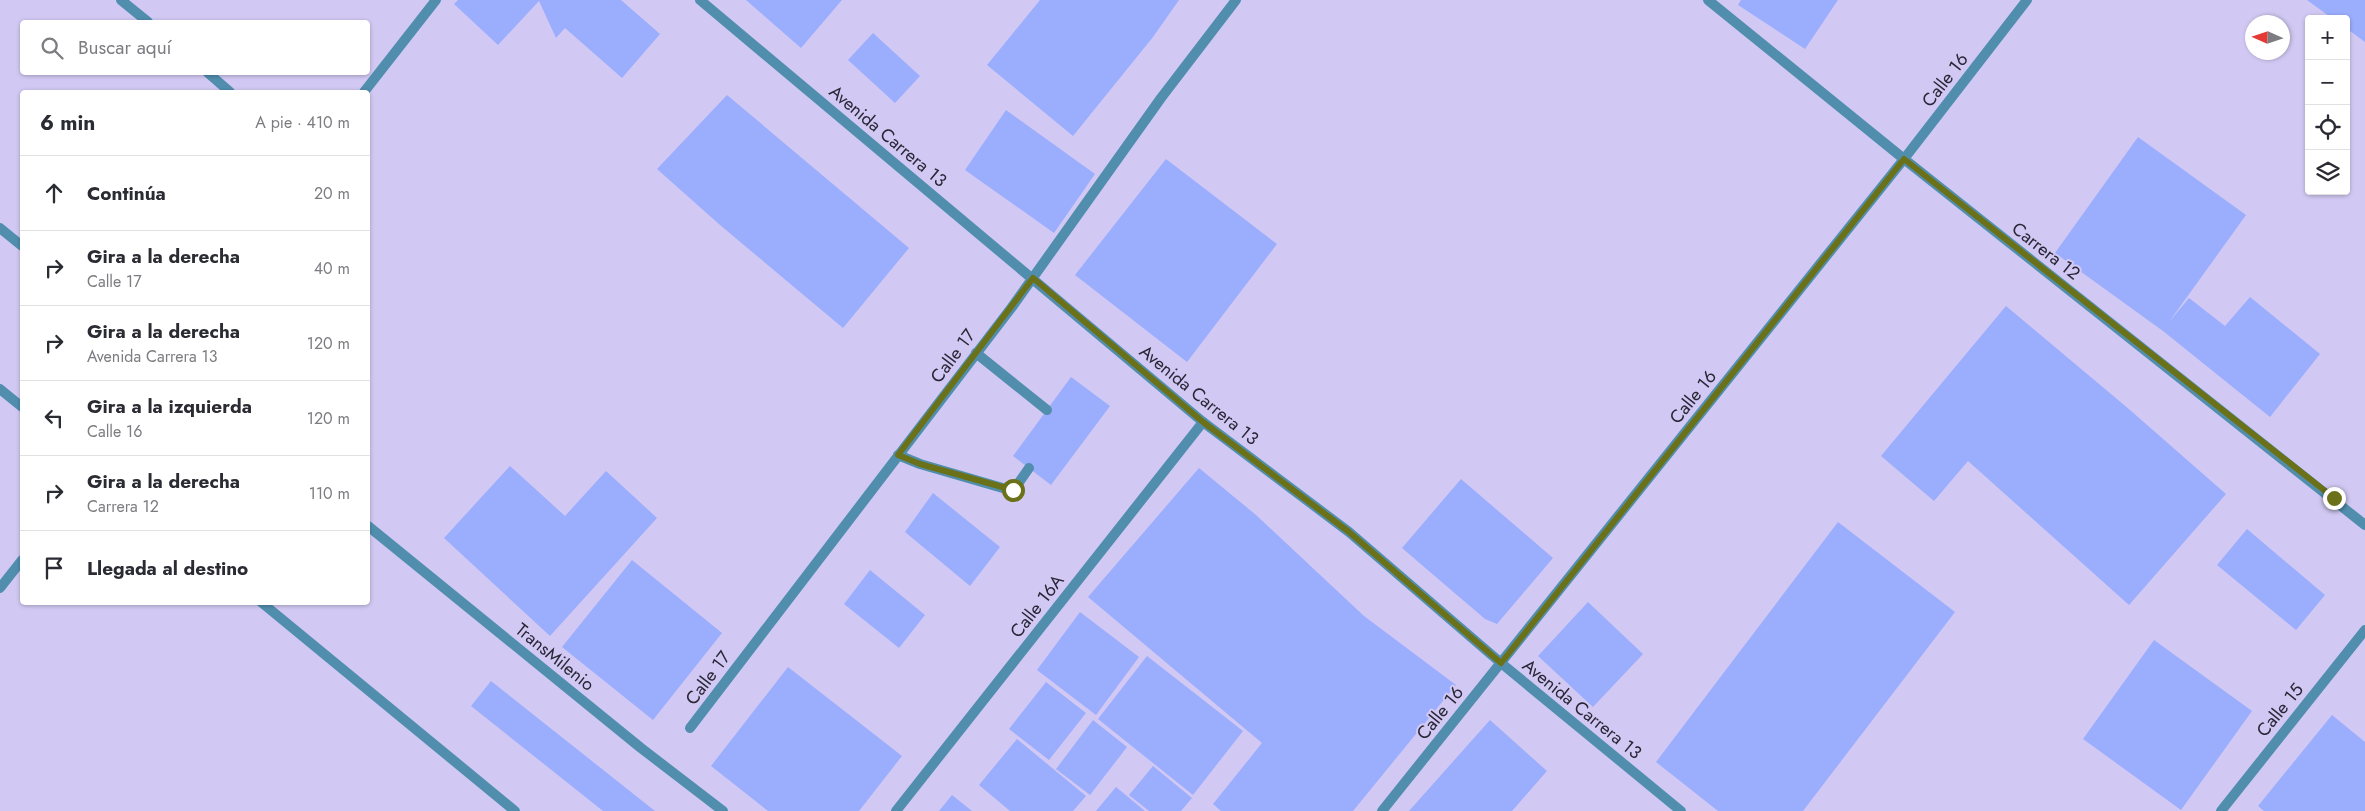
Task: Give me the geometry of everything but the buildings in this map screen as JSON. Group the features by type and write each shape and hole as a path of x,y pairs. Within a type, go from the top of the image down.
{"street":[{"path":"121,0 146,20"},
{"path":"366,90 436,0"},
{"name":"Avenida Carrera 13","path":"700,0 1203,422 1349,532 1501,663 1680,811"},
{"name":"Calle 17","path":"690,728 1033,278 1161,98 1236,0"},
{"name":"Carrera 12","path":"1708,0 1904,159 2365,525"},
{"name":"Calle 16","path":"1382,811 1904,159 2027,0"},
{"path":"210,75 228,90"},
{"path":"0,228 20,244"},
{"path":"976,353 1047,410"},
{"path":"0,389 20,405"},
{"name":"Calle 16A","path":"896,811 1203,422"},
{"path":"898,455 920,464 1013,490 1029,468"},
{"name":"TransMilenio","path":"370,528 641,748 723,811"},
{"path":"0,588 20,563"},
{"path":"264,605 515,811"},
{"name":"Calle 15","path":"2221,811 2365,630"}],"route":[{"path":"1013,490 920,464 898,455 1033,278 1203,422 1349,532 1501,663 1904,159 2334,498"}]}
